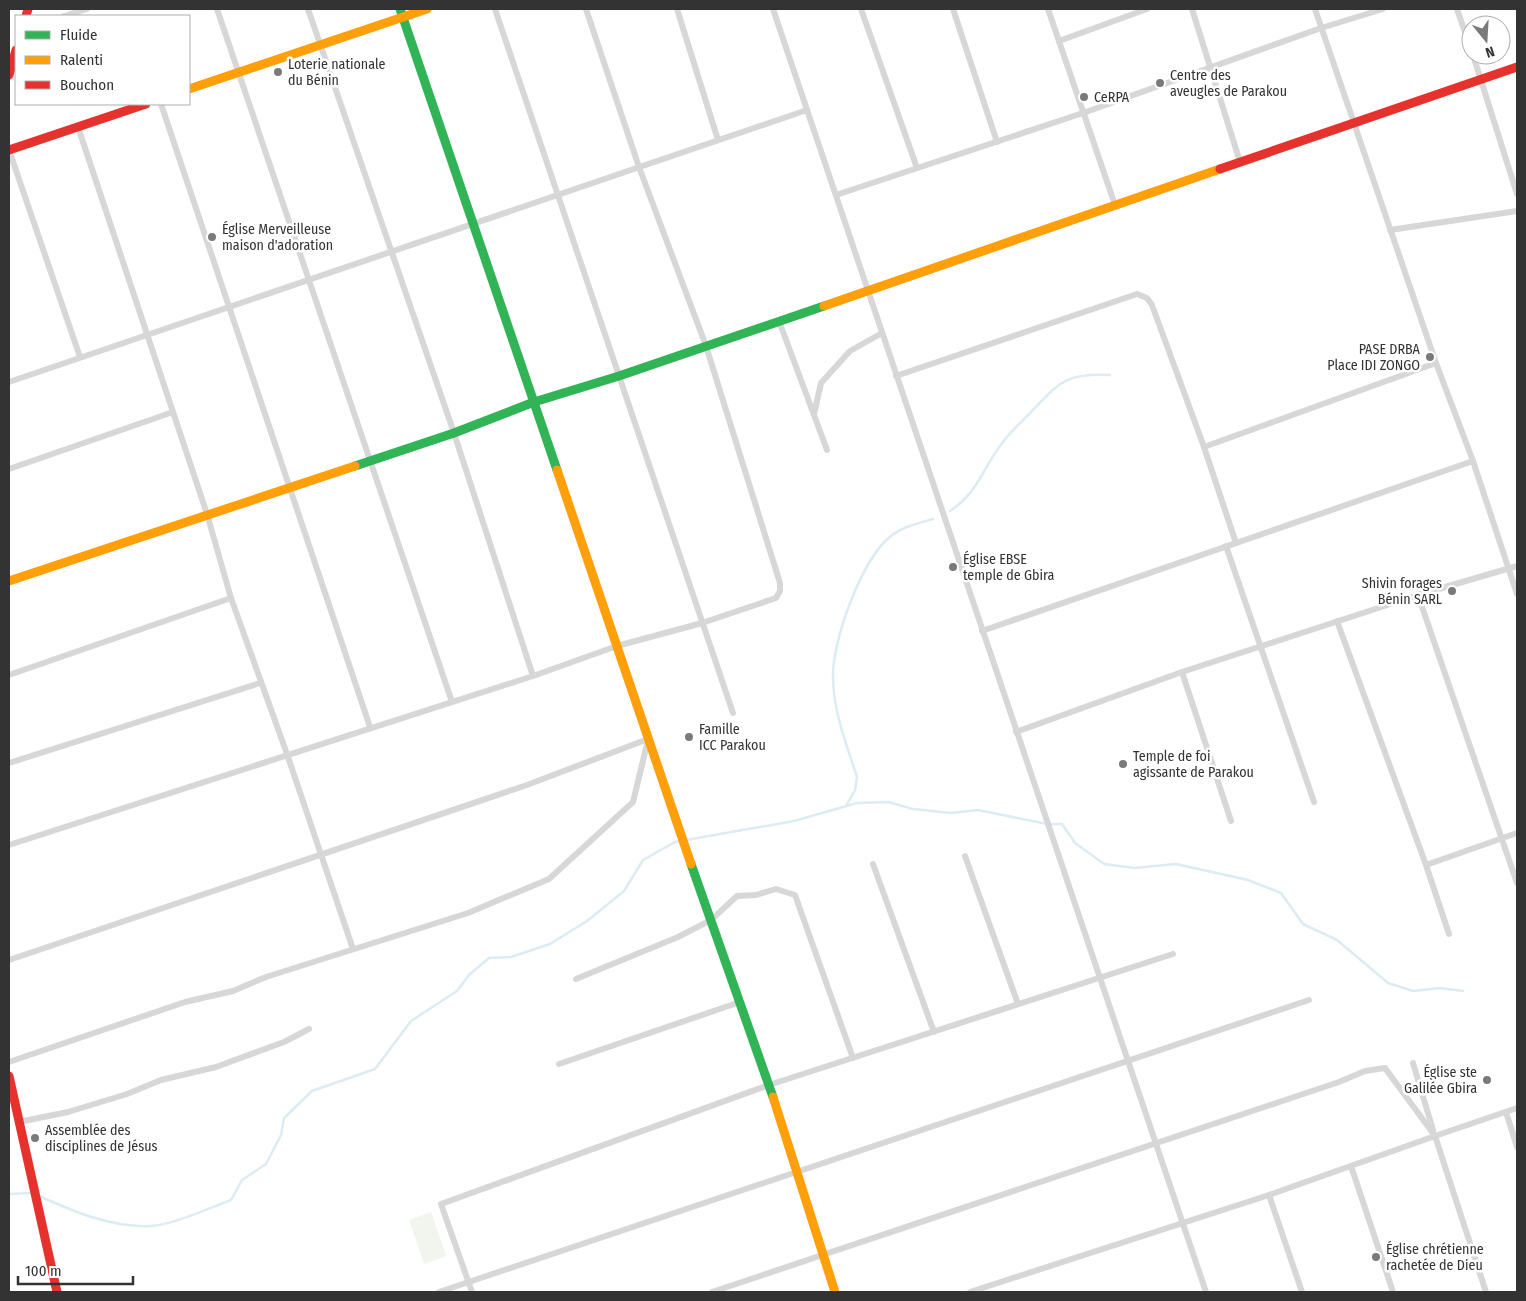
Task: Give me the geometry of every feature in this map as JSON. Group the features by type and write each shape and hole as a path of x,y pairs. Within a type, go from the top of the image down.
{"street":[{"path":"67,15 87,9"},
{"path":"218,9 452,702"},
{"path":"308,9 390,252 454,433 534,676"},
{"path":"190,89 320,45 401,13 426,9"},
{"path":"495,9 733,713"},
{"path":"9,845 534,676 617,646 702,623 776,598 780,591 780,583 706,346 639,167 586,9"},
{"path":"677,9 718,140"},
{"path":"773,9 1206,1292"},
{"path":"862,9 917,168"},
{"path":"953,9 997,142"},
{"path":"1048,9 1115,205"},
{"path":"1059,41 1147,9"},
{"path":"1192,9 1240,162"},
{"path":"1315,9 1352,123 1436,363 1473,461 1517,594"},
{"path":"836,195 1083,113 1321,28 1383,9"},
{"path":"401,13 648,739 769,1086 835,1292"},
{"path":"9,75 15,54"},
{"path":"1476,65 1517,194"},
{"path":"9,581 454,433 534,402 619,376 1517,67"},
{"path":"80,357 9,150 143,105"},
{"path":"161,105 370,728"},
{"path":"9,382 807,110"},
{"path":"78,127 207,514 231,598 287,754 353,949"},
{"path":"1390,230 1517,211"},
{"path":"896,376 1137,294 1147,298 1152,305 1204,447 1236,543"},
{"path":"779,321 827,450"},
{"path":"814,415 821,383 850,350 882,333"},
{"path":"1204,447 1436,363"},
{"path":"9,468 173,412"},
{"path":"982,631 1473,461"},
{"path":"1226,546 1262,646 1314,802"},
{"path":"1016,732 1182,672 1418,595 1508,567 1517,566"},
{"path":"1418,595 1517,883"},
{"path":"9,675 231,598"},
{"path":"1337,621 1426,865 1449,934"},
{"path":"1182,672 1231,821"},
{"path":"9,763 260,683"},
{"path":"9,960 527,785 648,739"},
{"path":"9,1062 185,1002 233,991 266,977 468,913 549,879 633,802 648,739"},
{"path":"1426,865 1517,833"},
{"path":"964,856 1018,1004"},
{"path":"873,864 934,1032"},
{"path":"576,979 678,938 711,920 737,896 756,895 776,889 795,896 853,1058"},
{"path":"472,1292 441,1204 769,1086 1173,954"},
{"path":"439,1292 1309,1000"},
{"path":"559,1064 740,1002"},
{"path":"19,1122 68,1112 127,1094 161,1080 216,1067 284,1042 309,1030"},
{"path":"1413,1063 1486,1292"},
{"path":"712,1292 1338,1082 1365,1071 1385,1068 1435,1136"},
{"path":"9,1076 57,1292"},
{"path":"970,1292 1183,1221 1268,1195 1517,1108"},
{"path":"1506,1112 1517,1147"},
{"path":"1351,1166 1393,1292"},
{"path":"1268,1195 1302,1292"}],"shaded area":[{"path":"431,1212 446,1256 424,1264 409,1220"}],"waterway":[{"path":"950,511 968,496 996,451 1009,435 1056,387 1072,378 1110,375"},
{"path":"846,806 855,790 857,777 835,703 834,662 843,622 860,581 880,547 900,530 933,519"},
{"path":"37,1195 92,1217 136,1226 169,1223 231,1200 242,1180 266,1164 281,1135 284,1118 312,1091 375,1069 411,1021 457,991 469,975 489,958 511,957 550,944 587,921 624,891 643,860 675,842 794,821 857,803 888,802 913,809 951,813 978,810 1047,824 1062,824 1075,843 1104,864 1134,868 1176,864 1248,880 1281,893 1303,924 1337,940 1388,983 1413,991 1440,988 1463,991"},
{"path":"9,1194 32,1193"}],"traffic: fast":[{"path":"400,9 557,470"},
{"path":"355,466 454,433 534,402 619,376 824,306"},
{"path":"691,864 773,1097"}],"traffic: slow":[{"path":"190,89 427,9"},
{"path":"824,306 1220,169"},
{"path":"9,581 355,466"},
{"path":"557,470 691,864"},
{"path":"773,1097 835,1292"}],"traffic: jam":[{"path":"26,15 28,9"},
{"path":"9,75 15,54"},
{"path":"1220,169 1517,67"},
{"path":"9,150 143,105"},
{"path":"9,1076 57,1292"}],"place":[{"name":"Loterie nationale du Bénin","path":"278,72"},
{"name":"Centre des aveugles de Parakou","path":"1160,83"},
{"name":"CeRPA","path":"1084,97"},
{"name":"Église Merveilleuse maison d'adoration","path":"212,237"},
{"name":"PASE DRBA Place IDI ZONGO","path":"1430,357"},
{"name":"Église EBSE temple de Gbira","path":"953,567"},
{"name":"Shivin forages Bénin SARL","path":"1452,591"},
{"name":"Famille ICC Parakou","path":"689,737"},
{"name":"Temple de foi agissante de Parakou","path":"1123,764"},
{"name":"Église ste Galilée Gbira","path":"1487,1080"},
{"name":"Assemblée des disciplines de Jésus","path":"35,1138"},
{"name":"Église chrétienne rachetée de Dieu","path":"1376,1257"}]}
